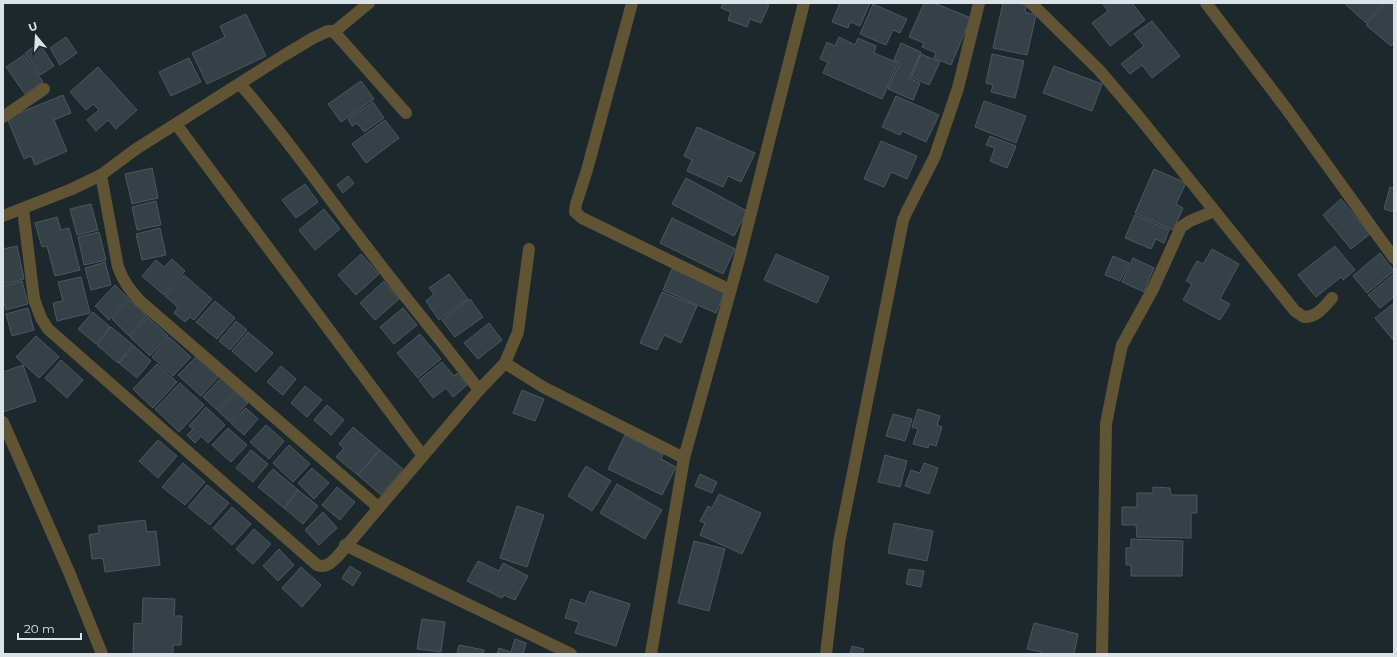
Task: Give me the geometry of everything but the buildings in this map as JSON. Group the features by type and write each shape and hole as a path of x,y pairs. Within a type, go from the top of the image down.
{"street":[{"path":"334,32 369,3"},
{"path":"632,3 575,212 582,218 730,290"},
{"path":"652,654 684,458 730,290 804,3"},
{"path":"826,654 841,528 904,220 906,213 935,156 958,88 979,3"},
{"path":"1031,3 1099,70 1139,117 1290,305 1300,315 1307,317 1320,312 1332,298"},
{"path":"1206,3 1288,111 1394,258"},
{"path":"3,216 72,190 101,175 136,149 313,38 328,31 334,32 406,113"},
{"path":"240,84 261,108 361,240 457,360 479,390"},
{"path":"3,117 44,89"},
{"path":"176,124 423,456"},
{"path":"101,175 118,267 127,286 146,306 378,507"},
{"path":"23,209 34,299 40,318 48,329 317,565 321,566 331,563 479,390 505,363 518,332 529,249"},
{"path":"1102,654 1106,424 1119,356 1122,345 1153,289 1181,227 1190,221 1214,211"},
{"path":"505,363 543,387 684,458"},
{"path":"3,422 70,572 102,654"},
{"path":"346,545 571,654"}]}
